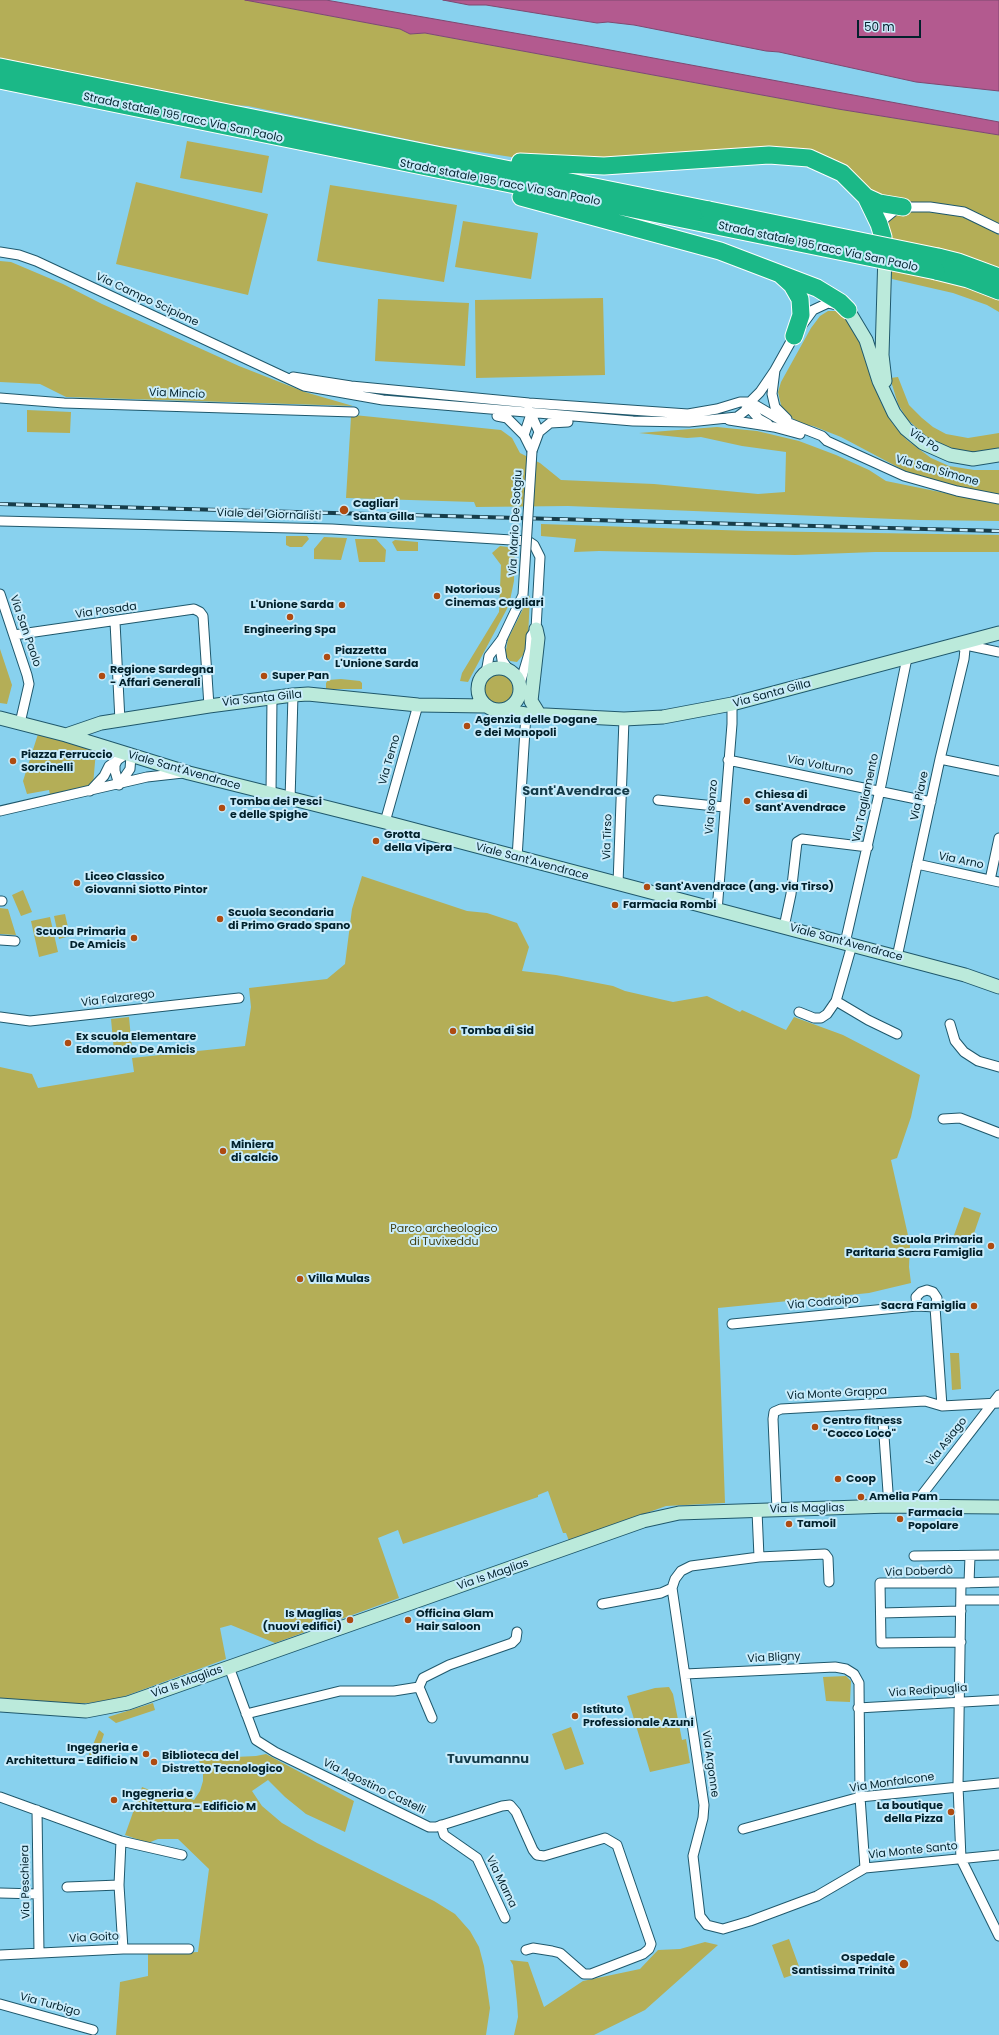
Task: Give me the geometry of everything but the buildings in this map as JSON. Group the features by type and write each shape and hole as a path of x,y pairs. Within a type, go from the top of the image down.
{"highway":[{"name":"Strada statale 195 racc Via San Paolo","path":"0,67 209,109 708,217 968,279 999,291"},
{"name":"Strada statale 195 racc Via San Paolo","path":"0,80 390,160 958,262 999,277"},
{"path":"209,109 222,108 274,116 503,161 556,165 604,166 769,156 802,157 825,164 842,173 866,196 879,203 903,207"},
{"path":"390,160 408,168 720,251 817,288 840,302 848,310"},
{"path":"866,196 879,224 882,237"},
{"path":"778,272 792,285 800,299 801,315 794,336"}],"street":[{"path":"882,237 884,219 888,215 903,207 947,208 964,212 999,229"},
{"name":"Via Po","path":"882,237 886,274 882,355 888,400"},
{"name":"Via Campo Scipione","path":"0,252 36,260 304,386 335,393 384,400 482,410 633,421 689,422 723,419 737,416 745,411 750,402 740,402 709,411 688,414 529,403 338,384 282,375"},
{"path":"774,427 759,419 752,411 750,402 760,392 776,370 794,336 813,310 822,304 828,303 836,304 848,310"},
{"name":"Via Po","path":"848,310 866,340 879,381 894,413 906,429 934,449 950,455 973,459 999,455"},
{"path":"776,370 772,394 775,407 796,426"},
{"name":"Via Mincio","path":"0,398 64,403 354,412"},
{"name":"Via Campo Scipione","path":"477,398 484,403 519,406 526,409 531,414"},
{"name":"Via San Simone","path":"750,402 796,426 822,436 826,441"},
{"name":"Via Campo Scipione","path":"531,414 541,408 575,410 581,406"},
{"name":"Via Campo Scipione","path":"482,410 488,414 507,418 524,435"},
{"path":"531,414 539,432"},
{"path":"531,414 524,435 532,451"},
{"name":"Via San Simone","path":"723,419 794,431 820,441 826,441 904,476 957,491 999,499"},
{"name":"Via Campo Scipione","path":"539,432 550,423 562,421 630,425 633,421"},
{"name":"Via Mario De Sotgiu","path":"510,672 502,660 500,647 502,639 523,595 532,451 539,432"},
{"name":"Viale dei Giornalisti","path":"0,520 332,529 528,541 534,545 540,557 536,629 531,636 530,650 518,692"},
{"name":"Via San Paolo","path":"0,594 29,684 20,723"},
{"name":"Via Posada","path":"14,635 115,622 194,609 200,612 203,616 209,706"},
{"path":"115,622 120,720"},
{"path":"517,858 533,714 531,701 538,638 536,629"},
{"name":"Via Santa Gilla","path":"66,736 101,723 209,706 308,694 418,705 486,706 499,710 533,714 624,719 663,717 732,704 999,633"},
{"name":"Via Mario De Sotgiu","path":"486,673 489,656 502,639"},
{"path":"959,644 999,652"},
{"name":"Via Piave","path":"897,957 940,759 964,658 965,649 959,644"},
{"name":"Via Tagliamento","path":"836,1001 907,658"},
{"path":"486,706 479,696 479,683 486,673 498,669 510,672 514,676 518,692 533,714"},
{"path":"499,710 508,708 518,692"},
{"path":"290,800 293,695"},
{"path":"271,794 272,698"},
{"name":"Via Isonzo","path":"717,911 724,807 732,724 732,704"},
{"name":"Via Temo","path":"384,822 418,705"},
{"name":"Viale Sant'Avendrace","path":"0,718 106,748 125,756 290,800 384,822 717,911 784,927 897,957 999,987"},
{"name":"Via Tirso","path":"618,884 624,719"},
{"path":"101,723 96,732 96,740 106,748"},
{"path":"119,785 130,769 125,756"},
{"path":"119,785 115,765 125,756"},
{"path":"88,792 98,784 109,766 125,756"},
{"path":"940,759 999,772"},
{"name":"Via Volturno","path":"728,760 880,790 931,802"},
{"path":"0,811 147,778 189,773"},
{"path":"658,800 724,807"},
{"path":"995,881 999,838"},
{"path":"784,927 791,894 797,842 802,839 868,847"},
{"name":"Via Arno","path":"917,864 995,881"},
{"path":"0,940 15,941"},
{"name":"Via Falzarego","path":"0,1017 30,1021 239,998"},
{"path":"800,1012 814,1018 821,1018 827,1014 836,1001 868,1020 897,1034"},
{"path":"950,1024 955,1041 964,1052 978,1061 999,1067"},
{"path":"943,1119 960,1118 999,1133"},
{"path":"917,1306 916,1297 921,1292 927,1290 933,1292 937,1298 935,1307 942,1406"},
{"name":"Via Codroipo","path":"732,1324 917,1306 935,1307"},
{"name":"Via Asiago","path":"918,1506 921,1496 995,1404 999,1395"},
{"name":"Via Monte Grappa","path":"777,1510 774,1412 781,1409 925,1401 942,1406 995,1404"},
{"path":"883,1422 889,1506"},
{"name":"Via Is Maglias","path":"0,1705 63,1711 105,1708 140,1698 643,1522 679,1514 777,1510 826,1510 889,1506 999,1507"},
{"path":"757,1511 759,1557"},
{"path":"602,1604 661,1593 672,1588 675,1579 682,1571 691,1566 759,1557 826,1554 828,1558 830,1582"},
{"name":"Via Doberdò","path":"914,1556 999,1555"},
{"name":"Via Doberdò","path":"961,1858 958,1786 961,1611 970,1556"},
{"name":"Via Doberdò","path":"961,1642 881,1643 880,1583 999,1582"},
{"name":"Via Argonne","path":"672,1588 704,1805 703,1818 693,1856 700,1916 707,1925 723,1929"},
{"path":"962,1600 999,1600"},
{"path":"880,1613 961,1611"},
{"path":"432,1718 419,1687 423,1678 449,1664 512,1643 516,1639 517,1632"},
{"name":"Via Agostino Castelli","path":"229,1667 256,1740 275,1752 429,1827 441,1825 502,1806 510,1805 516,1812 533,1850 537,1855 544,1856 605,1838 617,1845 651,1944 649,1949 643,1954 591,1974 584,1974 560,1953 541,1949 526,1950"},
{"name":"Via Bligny","path":"685,1674 835,1667 846,1669 854,1674 859,1683 858,1708"},
{"path":"246,1714 340,1691 394,1691 419,1687"},
{"name":"Via Redipuglia","path":"858,1708 959,1701 999,1700"},
{"path":"858,1708 860,1797 866,1868"},
{"name":"Via Monfalcone","path":"743,1829 860,1797 999,1782"},
{"path":"0,1797 121,1841 182,1855"},
{"name":"Via Peschiera","path":"37,1810 39,1953"},
{"name":"Via Marna","path":"441,1825 444,1835 477,1858 505,1918"},
{"path":"121,1841 119,1884 123,1949"},
{"name":"Via Monte Santo","path":"723,1929 750,1921 817,1896 866,1868 999,1855"},
{"path":"961,1858 999,1936"},
{"path":"67,1887 119,1884"},
{"path":"0,1893 38,1894"},
{"name":"Via Goito","path":"0,1955 123,1949 189,1949"},
{"name":"Via Turbigo","path":"0,2004 93,2030"}],"green space":[{"path":"0,0 245,0 400,29 410,34 425,33 838,109 999,135 999,224 954,205 927,203 900,204 882,201 827,158 518,158 440,146 248,106 222,104 0,61"},
{"path":"187,141 269,156 262,193 180,178"},
{"path":"136,182 268,214 248,295 116,264"},
{"path":"330,185 457,205 444,282 317,261"},
{"path":"914,211 952,214 971,220 999,235 999,312 987,305 953,293 892,279 887,222 893,216"},
{"path":"463,221 538,233 531,279 455,267"},
{"path":"0,261 11,262 63,284 102,304 239,366 305,392 353,406 66,397 40,384 0,382"},
{"path":"603,298 605,375 476,378 475,300"},
{"path":"378,299 469,303 465,366 375,361"},
{"path":"828,311 838,311 845,315 861,340 872,379 882,405 893,424 907,440 931,458 949,466 974,470 999,470 999,494 970,490 907,472 841,437 813,426 800,424 785,412 781,405 778,392 781,382 811,328 820,316"},
{"path":"898,377 909,405 933,427 946,434 968,438 999,433 999,451 984,454 955,451 927,437 907,419 898,404 890,378"},
{"path":"27,410 71,412 70,433 27,432"},
{"path":"354,415 501,430 512,438 520,453 540,463 561,480 654,484 758,494 785,492 786,452 742,446 701,437 687,438 639,433 717,427 757,431 799,441 836,455 869,470 886,481 999,504 999,521 919,520 568,506 476,507 474,502 346,498 351,417"},
{"path":"541,524 751,531 999,535 999,552 875,552 795,555 599,551 574,552 576,539 541,536"},
{"path":"286,536 307,536 309,539 302,547 290,547 286,545"},
{"path":"324,537 347,538 341,560 314,559 314,549"},
{"path":"355,539 376,539 386,550 385,562 359,562"},
{"path":"395,540 418,542 418,551 397,551 392,542"},
{"path":"500,546 515,548 514,581 509,605 468,682 460,681 462,673 499,612 501,565 492,553"},
{"path":"530,595 528,638 523,655 517,662 510,661 505,655 508,639"},
{"path":"0,649 12,685 7,704 0,703"},
{"path":"498,674 509,678 513,689 509,700 498,704 487,700 483,689 487,678"},
{"path":"341,679 360,681 362,683 362,689 326,689 326,683 328,680"},
{"path":"38,734 96,751 93,785 50,795 49,790 27,794 23,781"},
{"name":"Parco archeologico di Tuvixeddu","path":"362,876 467,911 487,913 517,923 529,947 522,971 556,975 613,986 625,991 673,1002 707,996 740,1012 742,1010 786,1030 794,1017 843,1035 920,1075 911,1117 897,1158 891,1160 910,1244 909,1267 911,1283 869,1293 718,1308 725,1503 666,1506 569,1541 566,1533 563,1533 548,1491 538,1495 538,1497 403,1544 398,1530 378,1538 399,1598 275,1643 231,1625 220,1628 226,1659 120,1698 89,1703 65,1704 0,1699 0,1067 32,1074 38,1088 134,1072 132,1058 245,1046 251,1007 249,988 327,979 345,964 352,909"},
{"path":"23,890 32,912 21,916 12,895"},
{"path":"0,908 8,909 16,935 0,934"},
{"path":"65,914 70,936 59,939 54,916"},
{"path":"50,917 58,952 39,957 31,921"},
{"path":"129,1017 132,1049 114,1051 111,1019"},
{"path":"964,1207 981,1213 970,1245 953,1238"},
{"path":"950,1353 959,1353 961,1389 952,1390"},
{"path":"846,1676 851,1681 850,1702 826,1701 823,1677"},
{"path":"669,1687 673,1694 682,1740 686,1739 690,1763 650,1772 627,1696 655,1688"},
{"path":"153,1703 155,1710 116,1723 108,1717"},
{"path":"571,1727 584,1764 565,1770 552,1734"},
{"path":"99,1730 104,1734 99,1749 102,1750 98,1760 88,1757"},
{"path":"211,1751 235,1757 266,1754 354,1801 345,1832 306,1814 285,1797 268,1780 252,1791 262,1806 282,1823 317,1843 434,1901 455,1914 470,1931 479,1947 484,1966 490,2008 486,2035 116,2035 120,1982 148,1976 148,1954 198,1952 209,1869 178,1839 158,1839 148,1843 125,1835 142,1787 162,1795 165,1789 194,1800 200,1791 203,1781 203,1774 198,1757"},
{"path":"789,1939 801,1972 784,1978 772,1945"},
{"path":"705,1942 718,1945 645,2010 594,2035 514,2035 518,2017 513,1965 510,1960 528,1962 544,2007 583,1981 640,1969 658,1950 680,1949"}],"shaded area":[{"path":"245,0 326,0 583,45 999,122 999,135 838,109 425,33 410,34 400,29"},
{"path":"443,0 999,0 999,91 916,82 779,52 766,51 634,25 608,22 597,23 486,5 469,5"}],"railway":[{"path":"0,504 999,531"}],"place":[{"name":"Cagliari Santa Gilla","path":"344,510"},
{"name":"Notorious Cinemas Cagliari","path":"437,596"},
{"name":"L'Unione Sarda","path":"342,605"},
{"name":"Engineering Spa","path":"290,617"},
{"name":"Piazzetta L'Unione Sarda","path":"327,657"},
{"name":"Regione Sardegna - Affari Generali","path":"102,676"},
{"name":"Super Pan","path":"264,676"},
{"name":"Agenzia delle Dogane e dei Monopoli","path":"467,726"},
{"name":"Piazza Ferruccio Sorcinelli","path":"13,761"},
{"name":"Chiesa di Sant'Avendrace","path":"747,801"},
{"name":"Tomba dei Pesci e delle Spighe","path":"222,808"},
{"name":"Grotta della Vipera","path":"376,841"},
{"name":"Liceo Classico Giovanni Siotto Pintor","path":"77,883"},
{"name":"Sant'Avendrace (ang. via Tirso)","path":"647,887"},
{"name":"Farmacia Rombi","path":"615,905"},
{"name":"Scuola Secondaria di Primo Grado Spano","path":"220,919"},
{"name":"Scuola Primaria De Amicis","path":"134,938"},
{"name":"Tomba di Sid","path":"453,1031"},
{"name":"Ex scuola Elementare Edomondo De Amicis","path":"68,1043"},
{"name":"Miniera di calcio","path":"223,1151"},
{"name":"Scuola Primaria Paritaria Sacra Famiglia","path":"991,1246"},
{"name":"Villa Mulas","path":"300,1279"},
{"name":"Sacra Famiglia","path":"974,1306"},
{"name":"Centro fitness \"Cocco Loco\"","path":"815,1427"},
{"name":"Coop","path":"838,1479"},
{"name":"Amelia Pam","path":"861,1497"},
{"name":"Farmacia Popolare","path":"900,1519"},
{"name":"Tamoil","path":"789,1524"},
{"name":"Is Maglias (nuovi edifici)","path":"350,1620"},
{"name":"Officina Glam Hair Saloon","path":"408,1620"},
{"name":"Istituto Professionale Azuni","path":"575,1716"},
{"name":"Ingegneria e Architettura - Edificio N","path":"146,1754"},
{"name":"Biblioteca del Distretto Tecnologico","path":"154,1762"},
{"name":"Ingegneria e Architettura - Edificio M","path":"114,1800"},
{"name":"La boutique della Pizza","path":"951,1812"},
{"name":"Ospedale Santissima Trinità","path":"904,1964"}],"district":[{"name":"Sant'Avendrace","path":"576,792"},
{"name":"Tuvumannu","path":"488,1760"}]}
